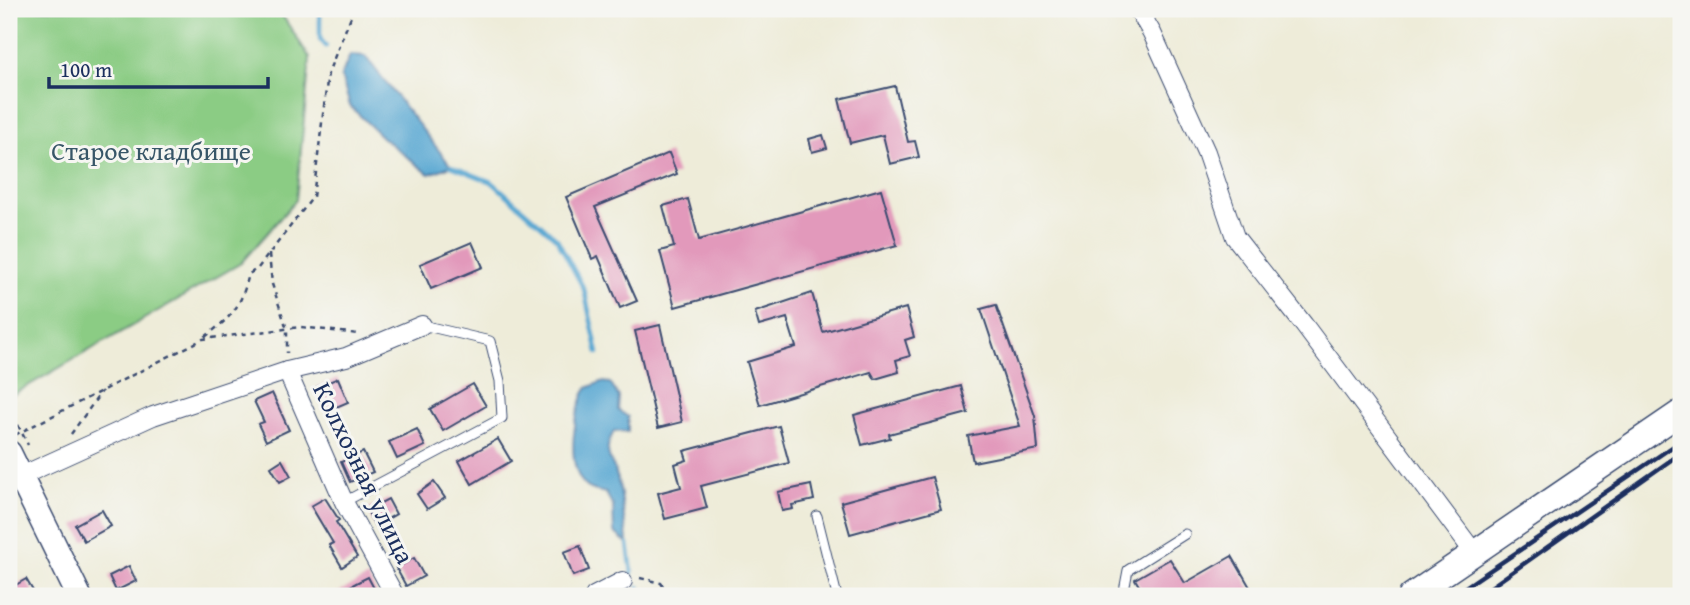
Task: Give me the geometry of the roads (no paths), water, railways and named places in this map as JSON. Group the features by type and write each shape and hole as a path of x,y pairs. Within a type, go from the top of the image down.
{"street":[{"path":"1138,9 1152,33 1206,152 1234,237 1312,336 1475,554"},
{"path":"11,457 53,461 153,416 287,371 346,357 422,325"},
{"name":"Колхозная улица","path":"287,371 344,502 395,596"},
{"path":"1410,596 1681,412"},
{"path":"11,457 79,596"},
{"path":"594,596 622,581"}],"lane":[{"path":"344,502 502,418 500,381 490,341 422,325"},
{"path":"817,516 837,596"},
{"path":"1123,596 1128,570 1185,534"}],"water":[{"path":"350,55 365,56 451,166 429,174 383,138 350,106 341,76"},
{"path":"601,382 610,383 619,397 618,410 628,417 628,432 614,431 608,450 617,476 628,544 614,532 613,506 606,493 587,487 575,464 573,451 578,410 587,388"}],"waterway":[{"path":"320,9 320,39 326,46"},
{"path":"451,166 492,182 557,239 584,289 598,353"},
{"path":"628,544 632,573"},
{"path":"639,587 643,596"}],"railway":[{"path":"1452,596 1681,441"},
{"path":"1478,596 1681,453"}],"park label":[{"name":"Старое кладбище","path":"151,151"}]}
